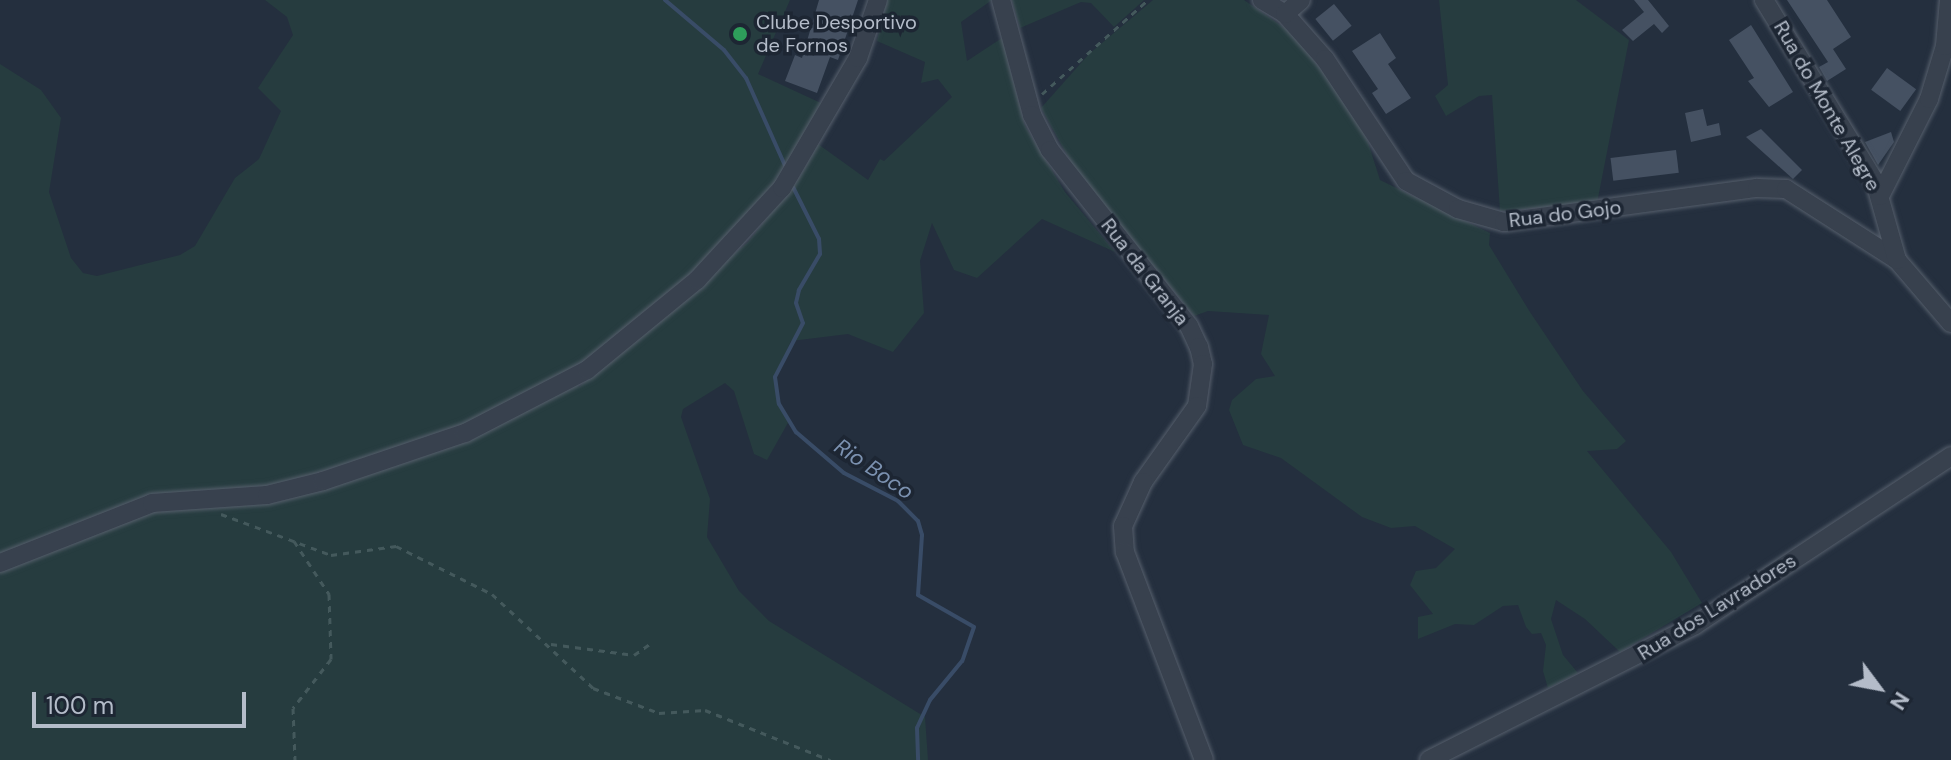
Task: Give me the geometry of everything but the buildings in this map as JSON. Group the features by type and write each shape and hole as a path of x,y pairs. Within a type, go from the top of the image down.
{"street":[{"path":"0,563 39,552 110,516 152,503 267,495 323,481 465,433 587,370 697,280 782,188 858,58 878,0"},
{"name":"Rua da Granja","path":"1001,0 1028,102 1050,150 1132,251 1199,347 1203,364 1197,406 1143,482 1123,526 1125,552 1204,760"},
{"name":"Rua do Gojo","path":"1262,0 1285,14 1325,59 1406,181 1458,209 1504,222 1776,188 1801,196 1872,248 1897,260"},
{"path":"1285,14 1301,0"},
{"name":"Rua do Monte Alegre","path":"1764,0 1880,196 1897,260"},
{"path":"1880,196 1929,99 1945,46 1949,0"},
{"path":"1897,260 1951,323"},
{"name":"Rua dos Lavradores","path":"1429,760 1695,625 1951,456"}],"path":[{"path":"1028,102 1148,0"},
{"path":"206,500 223,516 331,555 396,546 492,594 551,644 593,688 659,713 705,710 830,760"},
{"path":"294,541 329,594 331,659 293,708 295,760"},
{"path":"551,644 634,655 651,643"}],"green space":[{"path":"265,0 790,0 758,74 823,104 770,191 728,240 659,305 571,371 579,387 748,242 801,175 818,144 868,180 880,159 884,161 952,97 938,79 921,83 925,62 877,41 887,0 992,0 961,22 967,61 1002,38 1025,126 1065,192 1115,252 1042,219 977,278 954,270 932,223 920,261 924,313 893,352 848,334 791,341 775,377 779,404 789,421 767,460 754,454 734,391 725,383 683,409 681,417 710,499 707,537 739,591 769,621 925,717 928,760 0,760 0,64 41,90 61,118 49,192 71,258 83,273 97,276 180,255 195,246 235,178 259,159 281,111 258,88 293,35 287,17"},
{"path":"1012,0 1144,0 1114,27 1091,3 1081,2 1020,28"},
{"path":"1153,0 1244,0 1292,33 1344,99 1367,139 1380,180 1490,233 1489,245 1530,312 1583,391 1626,441 1617,449 1587,451 1671,552 1702,603 1620,652 1585,619 1556,600 1551,619 1563,655 1578,673 1548,688 1543,671 1546,645 1541,633 1532,634 1526,627 1518,605 1503,606 1474,625 1455,624 1418,639 1418,617 1433,614 1410,585 1416,571 1436,568 1455,549 1415,526 1391,528 1362,517 1281,458 1243,445 1229,410 1232,400 1256,379 1275,376 1261,354 1269,315 1208,311 1194,316 1076,171 1041,108 1089,54"},
{"path":"1439,0 1576,0 1629,40 1597,203 1500,211 1492,95 1479,96 1446,116 1435,96 1448,85"}],"waterway":[{"name":"Rio Boco","path":"665,0 724,50 746,78 786,168"},
{"name":"Rio Boco","path":"793,187 819,239 820,254 799,290 796,303 803,323 775,377 779,404 796,432 844,473 898,501 918,521 922,535 918,595 974,627 962,661 930,700 917,728 918,760"}],"place":[{"name":"Clube Desportivo de Fornos","path":"740,34"}]}
